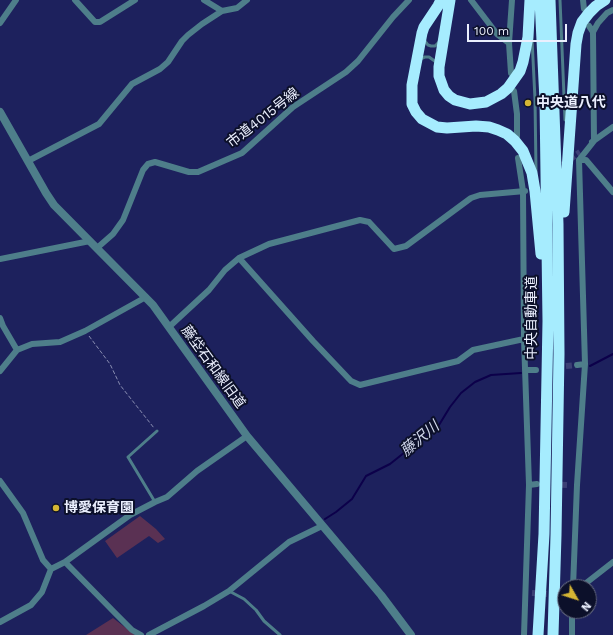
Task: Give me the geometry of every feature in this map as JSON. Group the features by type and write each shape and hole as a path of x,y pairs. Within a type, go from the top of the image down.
{"highway":[{"path":"441,0 424,27 422,33 416,64 412,104 422,119 437,127 488,127 507,134 523,151 532,173 528,191 548,321"},
{"path":"450,0 443,37 439,76 440,83 444,90 455,100 462,103 486,102 501,94 515,80 522,67 528,37 530,0"},
{"name":"中央自動車道","path":"538,635 544,534 548,321 545,108 540,0"},
{"name":"中央自動車道","path":"550,0 558,224 559,354 553,635"},
{"path":"559,354 563,223 576,44 582,22 596,6 605,0"}],"street":[{"path":"75,0 95,22 100,22 135,0"},
{"path":"204,0 222,11"},
{"path":"28,161 99,124 132,84 160,69 168,62 182,41 188,35 222,11 237,8 247,0"},
{"name":"市道4015号線","path":"98,248 113,234 123,220 143,170 148,164 155,162 189,172 198,172 242,153 293,107 346,72 358,61 393,17 409,0"},
{"path":"471,0 497,34 509,43"},
{"path":"511,72 509,43 512,0"},
{"path":"583,0 584,9"},
{"path":"0,23 14,1"},
{"path":"573,579 577,485 585,364 579,160 594,141 593,32 598,23 607,13 613,10"},
{"path":"589,26 593,32"},
{"path":"514,91 517,114 517,136"},
{"name":"藤垈石和線旧道","path":"0,112 54,205 146,297 247,436 381,596 411,635"},
{"path":"580,152 613,127"},
{"path":"518,158 528,191 524,339 529,485 524,635"},
{"path":"579,160 586,160 613,192"},
{"path":"169,327 209,290 225,270 239,258 269,244 360,220 369,222 394,249 406,246 471,198 480,195 528,191"},
{"path":"0,259 90,241"},
{"path":"239,258 312,342 351,380 360,385 458,361 473,350 524,339"},
{"path":"0,371 17,350 32,344 60,342 85,331 146,297"},
{"path":"0,318 17,350"},
{"path":"577,365 585,364"},
{"path":"525,370 536,370"},
{"path":"0,622 31,605 42,592 51,568 65,562 130,515 155,502 167,498 197,471 247,436"},
{"path":"0,481 23,513 43,560 51,568"},
{"path":"529,485 537,484"},
{"path":"570,485 577,485"},
{"path":"149,635 187,616 229,591 289,542 322,526"},
{"path":"65,562 132,630 140,635"},
{"path":"591,579 613,562"},
{"path":"525,594 532,593"},
{"path":"572,619 572,635"}],"lane":[{"path":"560,0 568,150"},
{"path":"528,191 536,165 533,42 530,12"},
{"path":"422,33 425,42 431,46 436,46 443,37"},
{"path":"416,64 421,58 429,57 433,58 439,66"},
{"path":"155,502 128,457 157,431"},
{"path":"229,591 244,599 256,610 264,621 280,635"}],"path":[{"path":"85,331 110,364 120,385 157,431"}],"shaded area":[{"path":"140,516 156,529 165,539 158,543 149,536 117,558 105,541"},
{"path":"113,618 135,635 86,635"}],"waterway":[{"name":"藤沢川","path":"590,366 613,354"},
{"name":"藤沢川","path":"325,519 352,499 366,476 390,464 439,425 461,393 475,382 491,375 521,373"}],"tunnel":[{"path":"555,170 580,152"},
{"path":"557,367 577,365"},
{"path":"543,484 570,485"},
{"path":"532,593 557,595"}],"place":[{"name":"中央道八代","path":"528,103"},
{"name":"博愛保育園","path":"56,508"}]}
